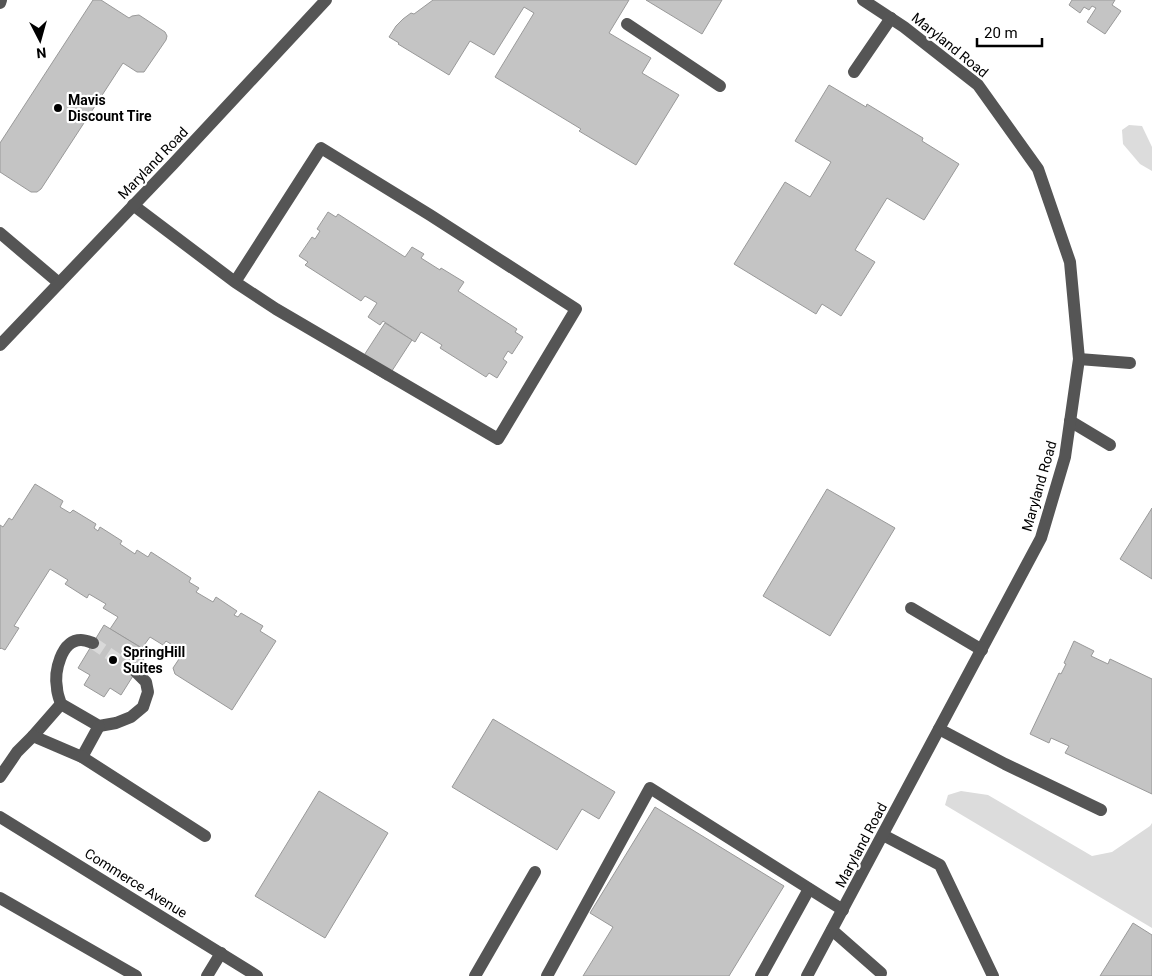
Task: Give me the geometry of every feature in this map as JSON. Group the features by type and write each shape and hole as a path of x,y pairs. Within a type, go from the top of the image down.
{"street":[{"name":"Maryland Road","path":"0,345 326,0"},
{"name":"Maryland Road","path":"807,976 1041,538 1065,457 1079,359 1070,262 1038,169 978,85 904,26 863,0"},
{"path":"854,72 891,18"},
{"path":"627,24 720,86"},
{"path":"133,206 235,282 276,309 498,439 576,309 430,215 321,148 235,282"},
{"path":"0,233 59,283"},
{"path":"1079,359 1130,363"},
{"path":"1070,421 1110,445"},
{"path":"911,608 982,650"},
{"path":"93,643 81,640 71,643 62,653 57,670 56,687 61,704 99,726 116,723 131,717 143,707 148,692 146,682 136,672"},
{"path":"0,777 18,752 61,704"},
{"path":"82,757 99,726"},
{"path":"939,729 1005,764 1100,810"},
{"path":"33,736 82,757 205,836"},
{"path":"547,976 650,788 843,910"},
{"name":"Commerce Avenue","path":"0,816 257,976"},
{"path":"883,835 940,865 993,976"},
{"path":"476,976 535,872"},
{"path":"761,976 809,889"},
{"path":"0,898 136,976"},
{"path":"0,908 13,906"},
{"path":"832,930 881,972"},
{"path":"207,976 220,953"}],"shaded area":[{"path":"1129,125 1142,126 1152,147 1152,171 1140,164 1123,144 1122,130"},
{"path":"961,791 988,795 1092,856 1112,852 1152,823 1152,928 945,805 948,795"}],"building":[{"name":"Mavis Discount Tire","path":"93,0 101,0 129,18 139,15 165,32 166,40 144,72 137,72 123,63 41,189 37,192 31,192 0,172 0,143"},
{"path":"433,0 629,0 609,33 651,58 642,73 679,95 636,165 495,77 534,13 524,7 494,55 470,41 449,75 389,37 403,19 411,13 414,14"},
{"path":"646,0 722,0 702,34"},
{"path":"1072,0 1115,0 1112,5 1121,11 1105,34 1087,22 1096,8 1092,6 1089,10 1084,7 1080,13 1069,5"},
{"path":"829,85 866,107 867,104 923,138 922,141 959,164 924,220 887,198 855,250 875,262 841,316 822,304 816,314 734,264 785,182 810,197 831,162 795,141"},
{"path":"328,212 336,217 338,214 405,257 412,247 424,254 421,258 464,282 458,291 517,329 515,332 523,337 512,354 508,351 503,359 507,362 497,378 489,373 486,377 440,348 442,345 421,332 415,342 383,321 380,325 368,317 377,303 365,296 361,301 305,265 308,262 299,256 312,237 315,239 320,231 317,229"},
{"path":"385,323 412,340 386,380 359,363"},
{"path":"35,484 63,501 60,507 70,513 73,510 96,524 94,528 98,531 100,527 122,541 120,544 135,554 137,550 148,557 151,552 191,578 189,582 199,588 196,592 213,602 216,597 237,611 234,615 238,617 241,613 263,626 260,631 276,641 232,710 175,674 173,668 182,651 166,641 163,645 150,637 142,648 110,629 118,617 103,608 106,604 89,594 87,598 65,584 68,580 50,569 14,626 19,628 5,650 0,649 0,525 3,527 9,518 12,520"},
{"path":"827,489 895,528 830,636 763,596"},
{"path":"1152,508 1152,579 1120,559"},
{"name":"SpringHill Suites","path":"104,625 148,652 121,695 110,688 104,697 84,685 90,675 78,668"},
{"path":"1074,641 1094,651 1091,656 1108,664 1110,659 1152,679 1152,794 1065,753 1069,746 1051,738 1049,743 1030,734 1059,673 1061,674 1066,664 1064,663"},
{"path":"493,719 615,792 599,819 582,809 557,850 452,787"},
{"path":"319,791 388,833 325,938 255,896"},
{"path":"655,807 784,886 729,976 583,976 613,927 590,913"},
{"path":"1133,923 1152,935 1152,976 1100,976"}],"tunnel":[{"path":"93,643 135,671"}],"place":[{"name":"Mavis Discount Tire","path":"58,108"},
{"name":"SpringHill Suites","path":"113,660"}]}
